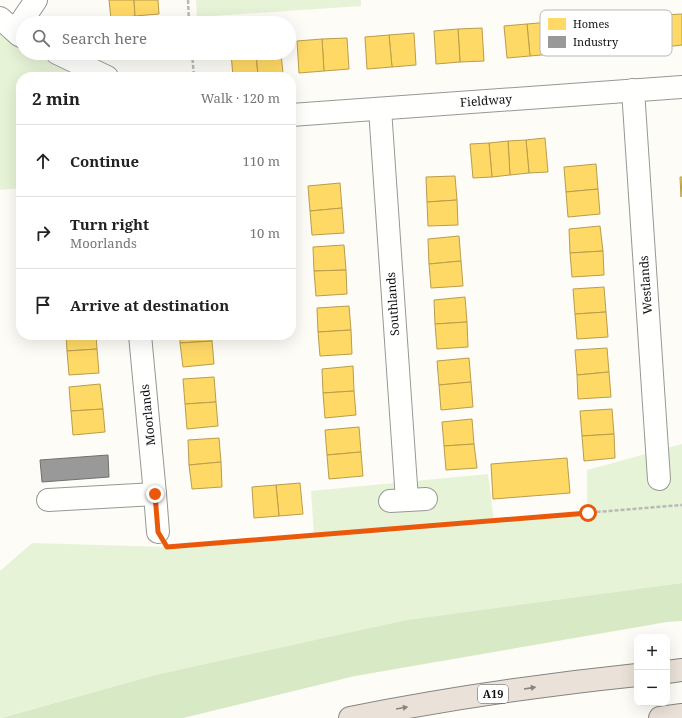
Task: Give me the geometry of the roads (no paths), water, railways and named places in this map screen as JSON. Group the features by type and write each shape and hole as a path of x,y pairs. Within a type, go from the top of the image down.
{"highway":[{"path":"670,672 682,670"},
{"name":"A19","path":"350,718 402,707 569,682 634,675"},
{"path":"660,718 682,715"}],"street":[{"path":"23,16 36,0"},
{"path":"71,60 96,72"},
{"name":"Fieldway","path":"296,115 682,87"},
{"name":"Westlands","path":"633,90 660,479"},
{"name":"Southlands","path":"380,109 408,500"},
{"name":"Moorlands","path":"140,340 158,532"},
{"path":"48,500 155,494"}]}
